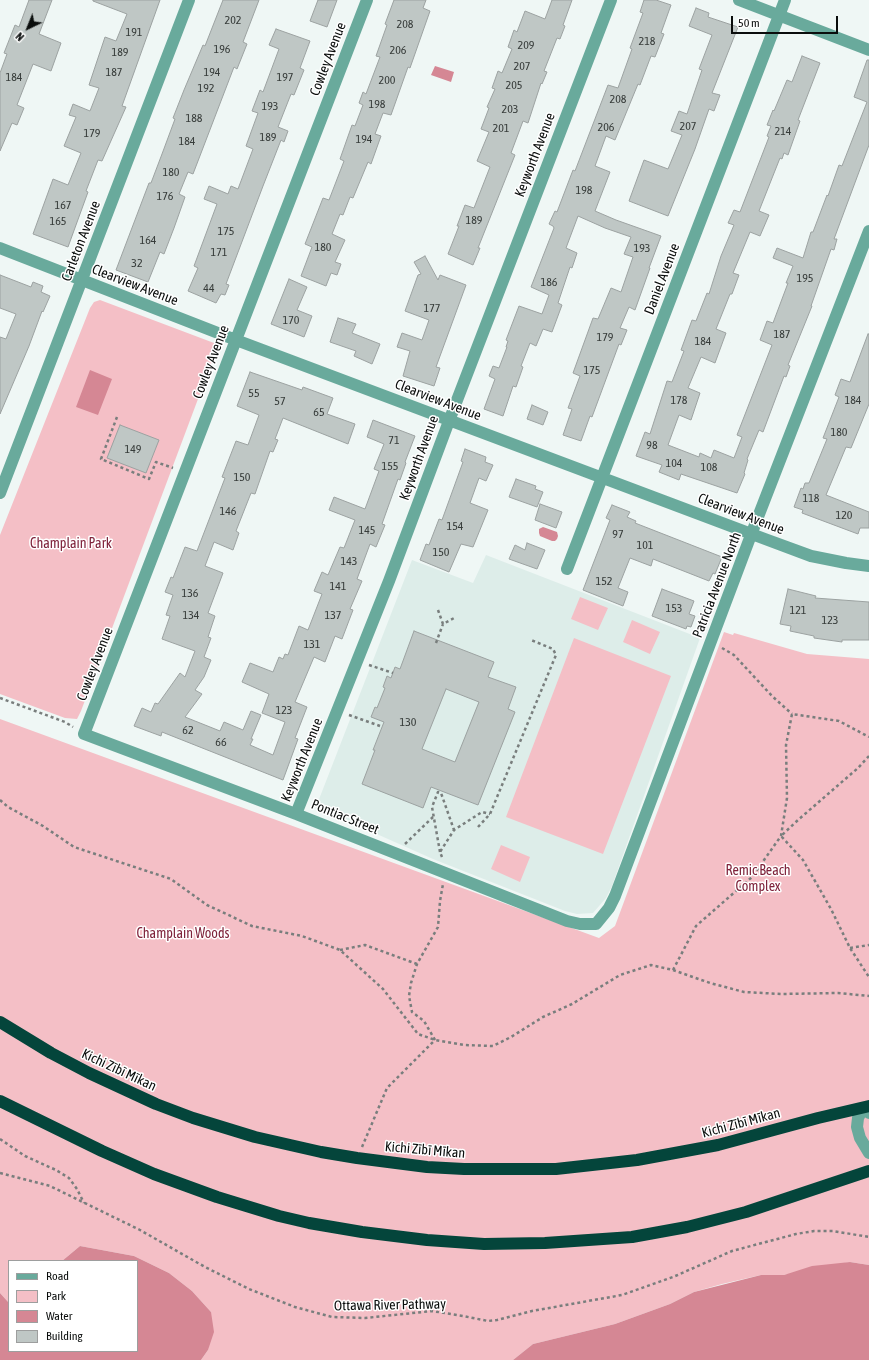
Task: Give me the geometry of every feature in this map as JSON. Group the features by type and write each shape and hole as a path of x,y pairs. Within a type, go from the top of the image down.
{"highway":[{"name":"Kichi Zībī Mīkan","path":"0,1022 51,1053 89,1073 150,1101 220,1127 255,1137 320,1152 427,1167 464,1169 556,1169 638,1160 688,1152 867,1109"},
{"path":"0,1100 102,1151 183,1185 217,1197 278,1216 309,1223 362,1232 427,1240 484,1244 545,1243 632,1237 687,1227 746,1212 869,1171"}],"street":[{"name":"Carleton Avenue","path":"0,493 189,0"},
{"name":"Cowley Avenue","path":"84,734 367,0"},
{"name":"Keyworth Avenue","path":"296,814 389,581 611,0"},
{"path":"739,0 869,50"},
{"name":"Daniel Avenue","path":"567,569 785,0"},
{"name":"Patricia Avenue North","path":"596,924 609,908 615,896 751,535 869,231"},
{"name":"Clearview Avenue","path":"0,248 236,340 751,535 811,556 869,566"},
{"name":"Pontiac Street","path":"84,734 296,814 567,922 596,924"},
{"path":"867,1109 858,1118 857,1127 860,1138 869,1153"}],"path":[{"path":"117,416 101,459 149,479 156,462 184,472"},
{"path":"436,643 443,624 438,610"},
{"path":"443,624 456,617"},
{"path":"478,826 490,814 556,655 553,649 532,640"},
{"path":"711,642 734,654 772,696 792,714 839,721 869,737"},
{"path":"368,664 393,673"},
{"path":"0,698 65,722 84,734"},
{"path":"337,711 380,726"},
{"path":"781,836 787,798 786,745 792,714"},
{"path":"673,970 696,926 752,877 781,836 858,768 869,756"},
{"path":"443,860 440,852 432,807 438,792 441,793 454,830"},
{"path":"0,800 8,807 43,826 74,848 171,879 206,905 252,926 302,936 340,950 383,989 418,1034 435,1040 464,1045 493,1046 511,1037 542,1017 572,1004 620,975 651,965 673,970 710,983 744,992 781,994 838,993 869,996"},
{"path":"440,852 454,830 482,812 490,814"},
{"path":"401,855 406,842 434,816"},
{"path":"781,836 803,860 831,909 850,948 869,977"},
{"path":"435,1040 424,1021 412,1012 409,996 411,983 417,964 438,927 440,901 446,873"},
{"path":"340,950 365,945 417,964"},
{"path":"850,948 869,945"},
{"path":"357,1158 387,1088 435,1040"},
{"path":"0,1139 25,1156 56,1170 69,1178 85,1204"},
{"name":"Ottawa River Pathway","path":"0,1173 50,1186 140,1230 204,1267 249,1289 295,1307 332,1317 365,1318 432,1312 488,1321 497,1320 532,1311 622,1295 673,1277 732,1251 796,1234 833,1231 869,1237"}],"shaded area":[{"path":"486,555 700,638 612,886 606,898 593,913 577,914 565,911 433,859 316,807 412,560 473,583"}],"green space":[{"name":"Champlain Park","path":"100,300 214,343 216,351 77,719 65,718 0,694 0,535 90,308 94,302"},
{"path":"580,597 608,608 598,630 571,619"},
{"path":"632,620 660,632 650,654 623,642"},
{"path":"724,632 733,635 734,633 807,654 869,659 869,1265 850,1262 784,1275 761,1275 722,1284 694,1292 670,1304 615,1324 533,1344 513,1360 201,1360 208,1350 211,1312 192,1291 169,1273 134,1256 80,1246 63,1260 8,1260 8,1302 0,1293 0,719 599,938 615,926"},
{"path":"574,638 671,676 603,854 506,817"},
{"path":"501,845 530,857 520,882 491,869"}],"water":[{"path":"435,66 454,72 451,82 431,75"},
{"path":"90,370 112,379 98,415 76,407"},
{"path":"543,527 557,532 558,536 555,541 540,536 539,529"},
{"path":"80,1246 134,1256 169,1273 192,1291 211,1312 214,1332 208,1350 201,1360 0,1360 0,1293 8,1302 8,1352 138,1352 138,1260 63,1260"},
{"path":"850,1262 869,1265 869,1360 513,1360 533,1344 615,1324 670,1304 694,1292 761,1275 784,1275 812,1266"}],"building":[{"path":"29,0 52,0 39,34 61,43 51,71 33,64 17,105 24,108 17,125 12,123 0,151 0,73 7,54 4,53 15,25 19,27"},
{"path":"93,0 160,0 122,106 126,107 102,161 98,160 86,191 88,192 68,247 33,234 53,179 68,185 81,153 64,146 76,117 69,115 73,104 90,111 99,88 89,85 105,37 116,41 127,14"},
{"path":"223,0 259,0 243,42 247,44 237,69 234,67 193,174 188,172 179,194 185,197 174,228 164,254 160,252 148,282 116,270 149,183 151,183 162,154 175,119 173,118 184,90 203,45 205,46"},
{"path":"318,0 337,0 327,27 310,21"},
{"path":"394,0 426,0 423,8 430,11 410,68 408,67 391,115 383,113 375,134 381,136 371,164 368,162 353,198 350,197 343,215 340,214 332,234 345,240 335,262 341,264 337,275 331,273 326,286 301,276 312,247 305,244 323,198 329,200 344,161 340,159 352,125 355,126 363,105 359,103 363,92 366,94 380,57 376,56 387,25 385,24"},
{"path":"552,0 572,0 563,25 565,26 560,39 557,38 544,71 547,72 542,84 541,83 528,123 523,121 511,153 515,155 478,248 480,248 473,265 448,254 459,226 457,226 465,205 474,208 490,167 477,161 489,132 481,129 489,108 487,107 495,89 492,88 498,71 502,73 512,49 508,47 514,30 517,32 525,11 545,19"},
{"path":"644,0 656,0 671,5 661,33 664,34 655,57 651,56 640,85 638,84 615,140 606,136 595,166 610,172 595,211 661,236 635,310 629,307 620,328 627,330 621,345 619,344 592,417 590,416 581,441 563,435 572,409 568,408 580,376 573,373 593,318 598,319 611,288 621,292 633,257 624,254 631,237 605,228 578,216 566,248 577,253 572,268 570,267 558,303 562,305 552,332 543,329 536,346 530,343 521,366 523,367 516,387 513,386 503,416 484,409 495,379 489,376 493,366 499,368 507,347 508,341 506,340 519,306 542,314 549,295 531,287 554,228 549,224 555,211 557,212 573,170 575,171 608,85 618,88 632,49 630,48 643,13 640,12"},
{"path":"696,8 709,13 708,17 738,27 712,93 720,95 714,111 709,109 695,149 668,216 629,201 644,160 668,169 682,135 671,131 679,111 687,114 702,70 699,69 712,35 689,26"},
{"path":"276,29 310,41 300,68 304,70 294,95 291,94 278,127 288,131 284,142 281,140 263,186 226,284 229,285 225,295 221,294 216,303 188,291 198,268 194,266 217,204 204,199 209,186 228,194 231,186 238,189 253,149 246,146 258,113 252,111 260,90 263,92 279,49 269,45"},
{"path":"802,56 820,63 798,120 800,121 788,155 784,153 782,159 780,158 759,211 769,215 760,236 750,232 733,273 739,275 716,329 726,333 715,363 701,357 688,388 700,393 691,420 679,415 668,445 699,457 700,453 711,458 714,450 734,458 742,437 737,435 772,345 760,340 767,321 773,323 793,266 773,258 777,248 803,258 811,232 813,232 839,165 842,166 867,102 854,97 867,60 869,60 869,145 834,239 837,239 834,250 831,249 812,306 788,365 790,366 786,377 784,376 763,432 759,430 747,459 745,474 737,493 681,474 679,480 659,472 662,465 636,456 645,432 650,434 667,381 672,382 684,351 681,350 692,320 696,321 707,293 709,294 721,256 734,225 728,223 734,210 740,212 769,137 767,136 771,126 767,125 773,110 774,111 787,80 792,82"},
{"path":"425,256 438,280 440,275 466,285 436,367 440,368 434,386 403,376 410,351 397,347 402,333 422,340 429,320 405,311 418,275 421,274 414,262"},
{"path":"0,275 31,287 33,282 43,286 41,292 50,296 43,312 42,311 0,414 0,337 6,339 16,314 0,308"},
{"path":"289,279 307,287 297,310 312,316 304,337 271,324"},
{"path":"338,318 356,324 352,333 380,344 372,364 354,356 356,351 330,342"},
{"path":"868,334 869,404 851,448 846,447 826,495 869,512 869,528 860,528 858,534 802,513 803,510 794,507 801,488 803,489 805,483 809,483 827,439 823,438 839,397 835,395 841,379 850,382"},
{"path":"250,372 302,390 303,387 333,398 327,414 355,424 348,444 283,418 275,439 278,440 273,452 270,451 255,494 251,493 236,531 239,533 233,550 214,542 205,566 223,573 208,613 215,616 208,637 211,638 204,657 211,660 204,677 195,690 202,694 185,717 220,731 224,722 243,730 251,711 261,715 250,745 273,755 285,722 262,713 269,694 242,682 250,663 273,672 279,657 283,659 285,654 288,655 299,626 308,630 322,594 314,591 322,572 328,575 340,547 344,548 355,520 329,510 334,497 365,509 379,471 374,469 384,444 367,437 373,420 415,436 400,480 398,479 382,524 385,525 376,547 370,544 357,579 362,581 350,609 353,610 342,639 335,636 325,662 314,657 295,702 307,707 295,738 298,739 283,780 162,732 161,736 134,726 142,708 151,712 155,703 158,704 180,673 185,677 195,651 162,639 170,616 166,615 173,595 165,592 171,577 173,578 185,547 197,551 225,478 222,477 236,441 248,445 259,415 237,406"},
{"path":"532,405 548,412 543,425 527,419"},
{"path":"120,425 159,440 146,473 107,458"},
{"path":"465,449 486,457 485,462 493,465 486,481 479,478 470,503 488,510 473,547 461,544 449,572 420,560 426,544 429,545 439,519 442,520 463,462 461,461"},
{"path":"516,479 536,486 535,489 543,492 537,507 509,497"},
{"path":"540,504 562,512 556,528 535,520"},
{"path":"612,505 630,512 627,517 636,521 635,523 722,557 715,574 713,573 709,581 653,559 651,566 630,558 618,588 628,592 623,606 583,590 610,520 606,518"},
{"path":"527,543 545,550 537,569 509,559 515,545 525,550"},
{"path":"662,589 694,601 689,614 695,616 691,627 687,626 686,629 652,616"},
{"path":"788,589 816,596 815,598 869,602 869,640 842,640 842,642 814,638 814,636 790,631 791,626 780,624"},
{"path":"414,631 494,662 488,677 516,687 508,709 515,712 478,805 431,787 423,808 362,784 384,722 371,717 375,707 377,708 385,688 383,687 387,676 391,678 395,667 400,669","holes":["446,689 479,702 455,762 422,749"]}],"park label":[{"name":"Remic Beach Complex","path":"758,880"},
{"name":"Champlain Woods","path":"183,934"}]}
